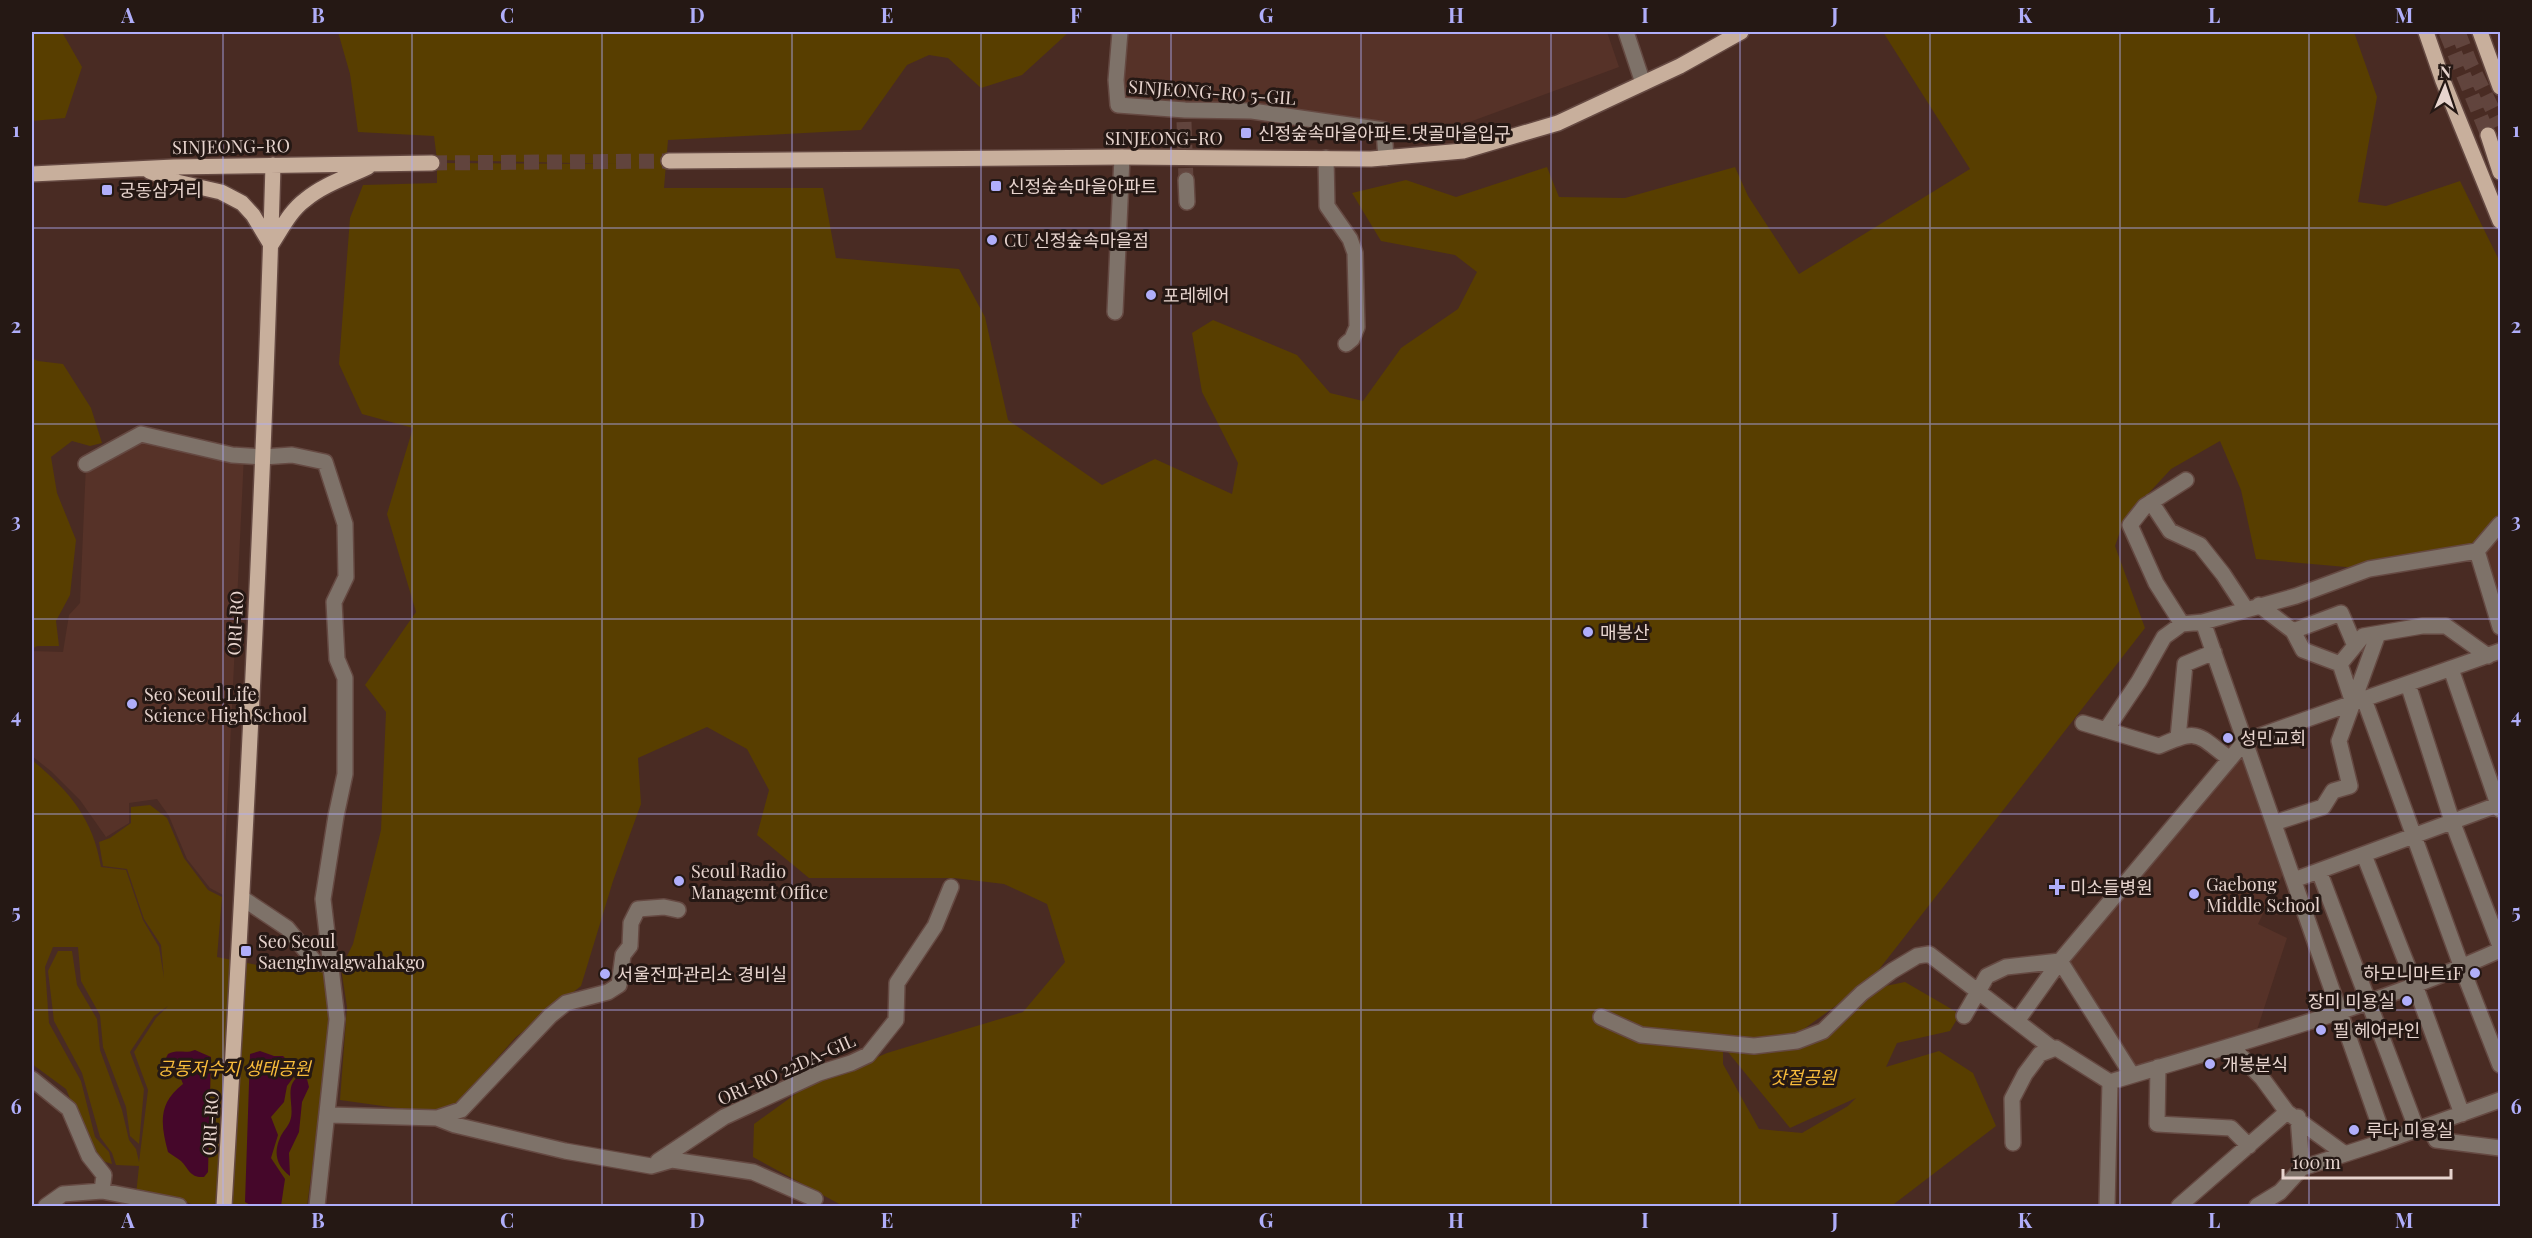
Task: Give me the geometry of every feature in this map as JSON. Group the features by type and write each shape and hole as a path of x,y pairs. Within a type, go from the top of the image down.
{"main road":[{"name":"SINJEONG-RO","path":"669,161 1122,157 1386,158 1463,151 1558,123 1690,61 1741,32"},
{"path":"2426,32 2500,221"},
{"path":"2480,32 2500,87"},
{"path":"2488,135 2500,172"},
{"path":"140,168 177,182 221,192 236,200 253,215 271,245 292,213 304,200 328,185 376,164"},
{"name":"SINJEONG-RO","path":"32,174 140,168 432,164"},
{"name":"ORI-RO","path":"224,1206 242,898 263,457 273,165"}],"street":[{"name":"SINJEONG-RO 5-GIL","path":"1120,32 1116,80 1118,105 1185,116 1252,111 1384,130 1386,158"},
{"path":"1626,32 1643,83"},
{"path":"1115,312 1122,157"},
{"path":"1326,158 1327,206 1350,239 1355,253 1357,327 1352,339 1346,344"},
{"path":"1186,180 1187,202"},
{"path":"86,464 141,434 232,455 263,457 292,455 325,462 345,524 346,577 334,602 337,659 345,678 345,774 323,899 338,1019 317,1206"},
{"path":"2182,624 2156,583 2130,525 2145,506 2186,480"},
{"path":"2151,502 2170,531 2200,545 2253,607 2293,631 2303,650 2340,664 2359,701 2413,836 2500,1065"},
{"path":"2106,729 2139,681 2164,637 2182,624 2203,622 2296,596 2369,569 2477,551 2500,524"},
{"path":"2477,551 2500,627"},
{"path":"2293,631 2341,613 2355,646"},
{"path":"2203,622 2385,1141"},
{"path":"2340,664 2362,636 2422,626 2446,626 2494,653"},
{"path":"2274,824 2323,807 2333,791 2350,786 2339,741 2359,701 2378,634"},
{"path":"2178,738 2185,664 2214,652"},
{"path":"2017,1021 2060,961 2245,741 2494,653"},
{"path":"2294,880 2452,821 2500,806 2451,669"},
{"path":"2408,684 2452,821 2500,945"},
{"path":"2083,723 2159,746 2184,735 2197,735 2230,759"},
{"path":"2364,855 2462,1114"},
{"path":"2319,871 2368,1004 2423,1128 2436,1140 2500,1150"},
{"name":"ORI-RO 22DA-GIL","path":"651,1166 724,1117 819,1073 868,1055 896,1020 897,983 935,926 951,887"},
{"path":"242,898 287,928 315,962 330,965"},
{"path":"437,1118 461,1110 550,1016 566,1003 608,992 620,985 623,955 630,946 632,923 638,909 664,907 678,910"},
{"path":"1601,1017 1641,1035 1754,1046 1797,1041 1823,1031 1862,993 1892,971 1917,956 1929,954 2054,1048 2110,1082 2340,1014 2462,968 2500,950"},
{"path":"1964,1016 1987,976 2006,967 2060,961"},
{"path":"2060,961 2132,1075"},
{"path":"2231,1046 2293,1114 2345,1154"},
{"path":"2013,1143 2012,1099 2025,1074 2040,1054 2054,1048"},
{"path":"2158,1067 2157,1124 2231,1128 2249,1146"},
{"path":"32,1078 69,1109 89,1156 104,1175 102,1191"},
{"path":"2107,1206 2110,1082"},
{"path":"2257,1206 2280,1199 2302,1168 2500,1100"},
{"path":"2179,1206 2249,1146 2293,1114"},
{"path":"2293,1114 2302,1168"},
{"path":"329,1115 437,1118 455,1125 543,1146 651,1166 672,1160 753,1172 815,1199"},
{"path":"46,1206 63,1194 102,1191 179,1206"}],"shaded area":[{"path":"1120,32 1607,32 1619,67 1464,124 1353,125 1118,105"},
{"name":"Seo Seoul Life Science High School","path":"141,434 244,455 223,895 210,888 187,859 169,816 157,799 129,803 129,823 106,837 80,800 32,756 32,651 63,652 69,615 80,603 86,464"},
{"path":"2500,524 2500,627 2477,551"},
{"name":"Gaebong Middle School","path":"2245,741 2288,864 2258,924 2287,938 2254,1039 2132,1075 2060,961"},
{"path":"195,1050 211,1057 208,1172 204,1177 190,1172 181,1161 168,1152 163,1124 163,1115 169,1099 183,1084 178,1071 166,1058 171,1053"},
{"path":"260,1051 274,1056 283,1056 298,1071 287,1086 284,1102 271,1117 278,1135 271,1158 285,1179 281,1206 252,1206 245,1202 250,1054"},
{"path":"303,1074 309,1087 302,1102 299,1132 289,1153 290,1176 279,1164 277,1149 281,1136 290,1121 293,1083"}],"green space":[{"path":"32,32 62,32 82,67 65,118 32,121"},
{"name":"잣절공원","path":"338,32 1069,32 1022,75 981,88 948,58 929,55 907,65 861,130 668,140 664,188 823,188 836,258 959,269 985,317 1008,420 1102,485 1155,459 1232,494 1238,463 1202,392 1192,333 1213,320 1297,355 1330,393 1363,401 1401,348 1458,309 1477,272 1455,255 1381,241 1352,193 1406,180 1456,197 1547,167 1559,197 1625,198 1735,167 1748,196 1799,274 1970,169 1883,32 2354,32 2377,97 2358,202 2386,206 2460,181 2500,262 2500,525 2477,551 2369,569 2256,559 2241,490 2220,441 2171,469 2124,520 2115,546 2145,628 1870,981 1797,1034 1783,1041 1838,1026 1866,990 1905,982 1960,1014 1950,1031 1897,1043 1886,1067 1939,1051 1973,1073 1996,1126 1894,1204 1895,1206 843,1206 753,1157 754,1124 801,1090 887,1053 1023,1012 1065,962 1047,904 1004,884 954,878 809,878 757,835 769,790 747,749 707,727 638,758 641,804 613,881 581,986 516,1037 447,1115 340,1100 347,1007 341,968 353,944 381,830 386,712 365,685 416,612 387,514 413,428 362,414 339,364 350,218 363,185 437,183 437,163 618,164 437,160 434,136 358,132 350,74","holes":["1723,1046 1790,1128 1856,1098 1848,1106 1802,1133 1759,1129 1723,1064"]},
{"path":"32,358 38,361 63,364 91,408 102,443 90,446 72,441 51,457 57,493 76,540 70,595 56,621 59,646 37,646 32,649"},
{"name":"궁동저수지 생태공원","path":"32,760 57,783 77,807 92,834 101,867 126,870 143,920 159,947 164,978 161,945 144,919 127,869 103,866 99,842 110,838 131,823 131,807 150,805 167,818 184,858 208,890 222,897 217,957 267,967 301,969 304,955 329,968 333,1011 307,1206 198,1206 136,1195 139,1166 116,1165 112,1153 100,1137 82,1073 54,1021 48,971 58,951 72,951 77,985 97,1019 100,1050 122,1110 129,1140 136,1149 139,1162 148,1090 134,1052 156,1018 168,1006 154,1016 130,1052 144,1089 139,1144 130,1136 126,1107 103,1047 100,1015 81,981 78,947 53,947 45,967 49,1023 81,1081 95,1137 109,1152 112,1164 96,1159 66,1089 32,1064"}],"tunnel":[{"path":"2446,32 2488,135"},
{"path":"2458,32 2470,63 2500,125"},
{"path":"1184,122 1186,180"},
{"path":"432,163 669,161"}],"place":[{"name":"신정숲속마을아파트.댓골마을입구","path":"1246,133"},
{"name":"신정숲속마을아파트","path":"996,186"},
{"name":"궁동삼거리","path":"107,190"},
{"name":"CU 신정숲속마을점","path":"992,240"},
{"name":"포레헤어","path":"1151,295"},
{"name":"매봉산","path":"1588,632"},
{"name":"Seo Seoul Life Science High School","path":"132,704"},
{"name":"성민교회","path":"2228,738"},
{"name":"Seoul Radio Managemt Office","path":"679,881"},
{"name":"미소들병원","path":"2057,887"},
{"name":"Gaebong Middle School","path":"2194,894"},
{"name":"Seo Seoul Saenghwalgwahakgo","path":"246,951"},
{"name":"하모니마트1F","path":"2475,973"},
{"name":"서울전파관리소 경비실","path":"605,974"},
{"name":"장미 미용실","path":"2407,1001"},
{"name":"필 헤어라인","path":"2321,1030"},
{"name":"개봉분식","path":"2210,1064"},
{"name":"루다 미용실","path":"2354,1130"}]}
